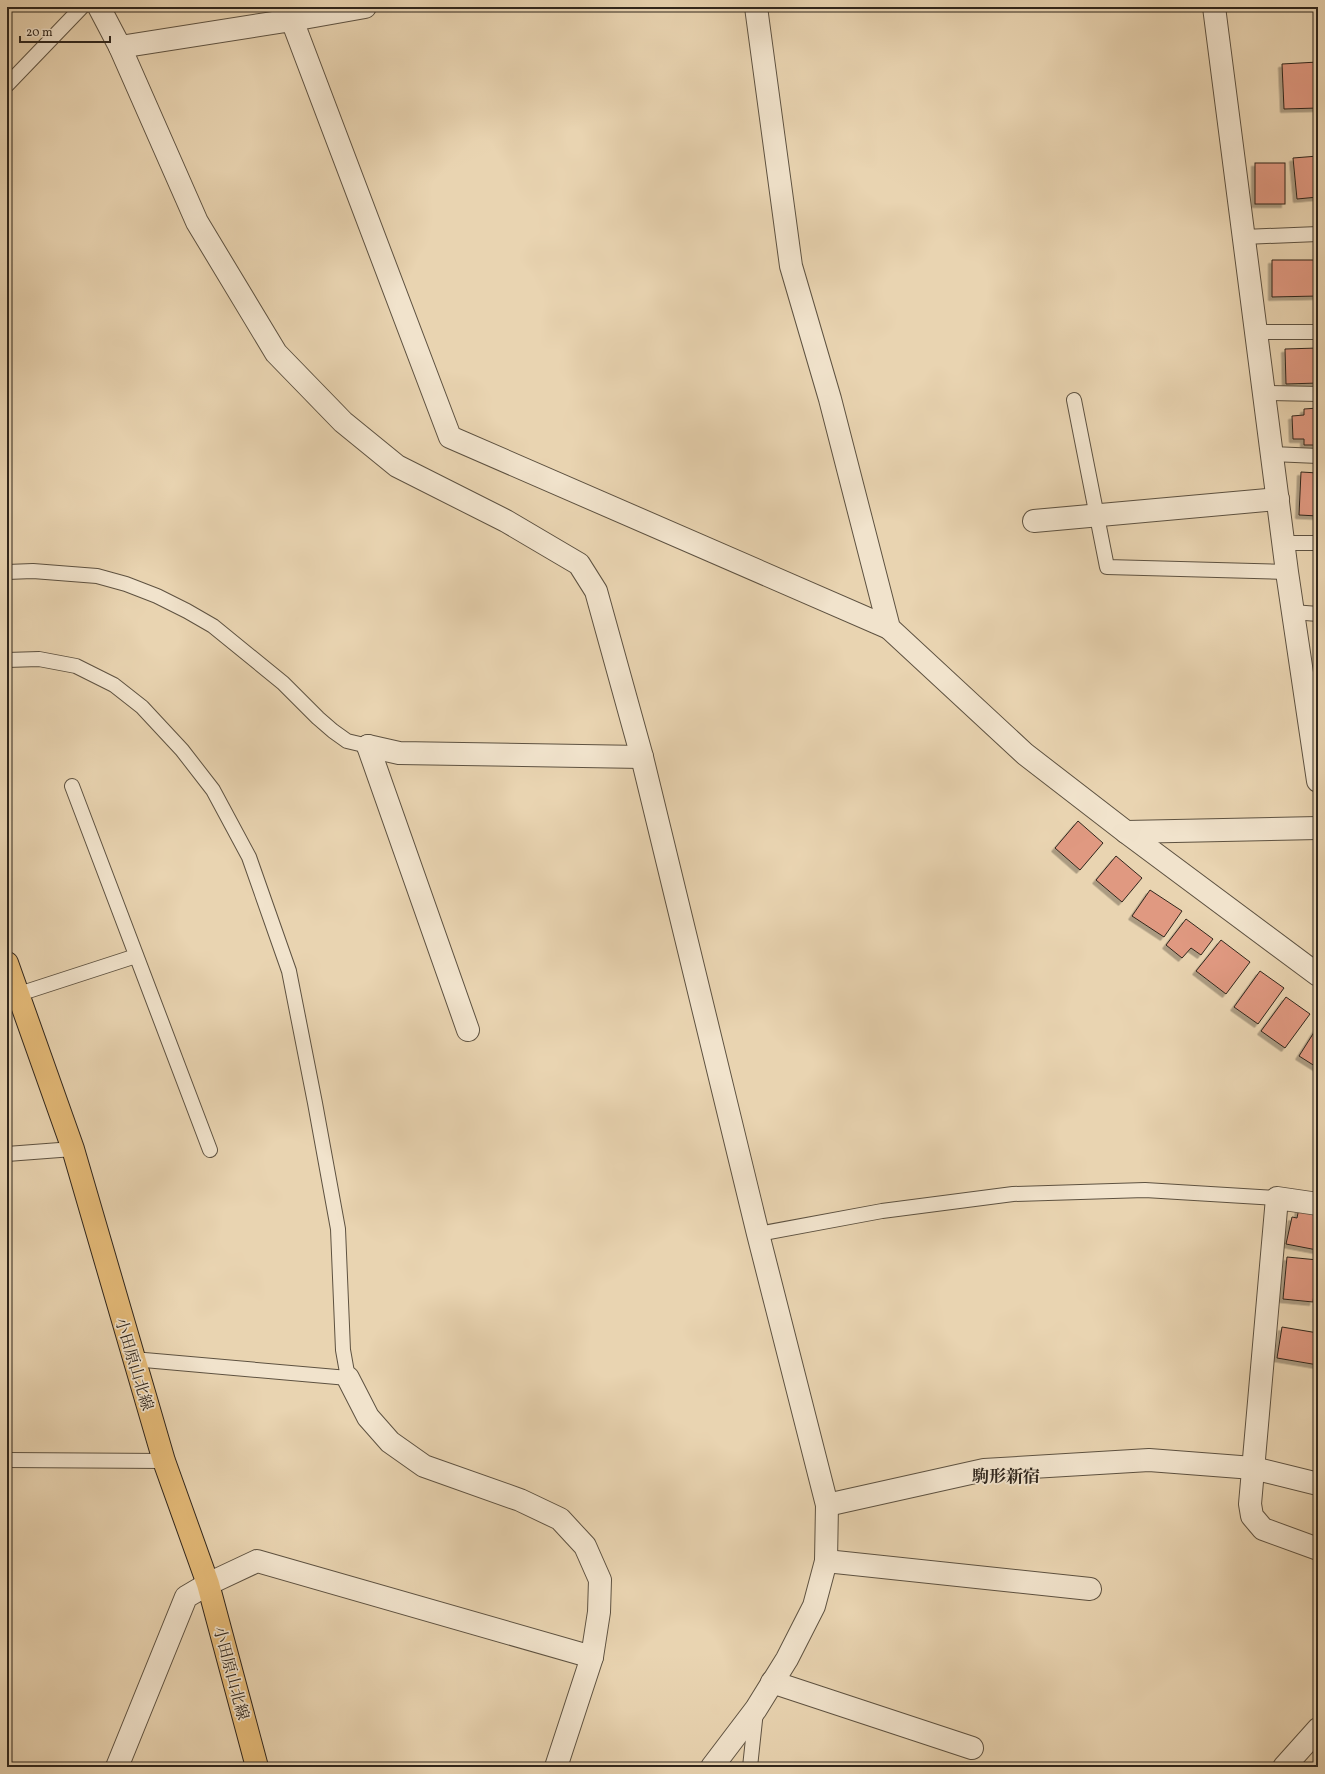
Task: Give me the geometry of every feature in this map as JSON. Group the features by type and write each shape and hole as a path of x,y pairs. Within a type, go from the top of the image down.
{"main road":[{"name":"小田原山北線","path":"7,963 73,1149 133,1359 164,1460 208,1584 257,1767"}],"street":[{"path":"99,7 120,47 197,222 276,354 343,422 397,466 506,521 579,564 596,591 642,757 758,1234 827,1505 826,1561 814,1606 786,1659 756,1709 712,1767"},
{"path":"120,47 290,13 365,7"},
{"path":"756,7 791,266 830,399 889,628"},
{"path":"1214,7 1287,572 1318,781"},
{"path":"290,13 450,437 889,628 1025,754 1126,832 1318,975"},
{"path":"1034,521 1278,500"},
{"path":"368,746 399,753 642,757"},
{"path":"368,746 468,1030"},
{"path":"1126,832 1318,828"},
{"path":"1318,1204 1277,1198 1250,1504 1252,1516 1263,1529 1318,1549"},
{"path":"348,1378 368,1417 390,1442 424,1466 520,1500 554,1515 560,1519 585,1546 600,1580 598,1612 592,1657 556,1767"},
{"path":"827,1505 984,1470 1149,1460 1253,1468 1318,1484"},
{"path":"116,1767 186,1597 208,1584 257,1561 592,1657"},
{"path":"826,1561 1090,1590"},
{"path":"772,1682 972,1748"},
{"path":"1284,1767 1318,1729"}],"lane":[{"path":"7,85 82,7"},
{"path":"1244,237 1318,234"},
{"path":"1256,332 1318,332"},
{"path":"1264,393 1318,394"},
{"path":"1074,400 1107,567 1287,572"},
{"path":"1272,454 1318,456"},
{"path":"1284,543 1318,543"},
{"path":"7,572 33,571 97,576 126,584 163,599 213,626 283,684 333,731 347,741 368,746"},
{"path":"1293,612 1318,614"},
{"path":"7,660 39,659 76,666 114,685 136,703 182,750 213,790 249,857 289,971 338,1229 343,1350 348,1378 133,1359"},
{"path":"72,786 210,1150"},
{"path":"19,994 136,956"},
{"path":"7,1154 73,1149"},
{"path":"758,1234 882,1211 1013,1194 1145,1190 1277,1198"},
{"path":"7,1460 164,1460"},
{"path":"750,1767 756,1709"}],"building":[{"path":"1318,62 1318,108 1284,109 1282,64"},
{"path":"1318,156 1318,197 1297,199 1293,158"},
{"path":"1255,163 1285,163 1285,204 1255,204"},
{"path":"1272,260 1318,260 1318,296 1272,297"},
{"path":"1318,348 1318,383 1286,384 1285,349"},
{"path":"1318,408 1318,445 1304,445 1304,439 1293,439 1292,416 1304,415 1304,409"},
{"path":"1301,472 1318,473 1318,516 1299,515"},
{"path":"1078,821 1103,843 1080,870 1055,848"},
{"path":"1116,856 1142,878 1122,902 1096,880"},
{"path":"1150,890 1182,911 1164,937 1132,916"},
{"path":"1186,919 1213,939 1201,955 1191,948 1182,958 1166,945"},
{"path":"1221,940 1250,962 1226,994 1196,971"},
{"path":"1260,971 1284,988 1258,1024 1234,1007"},
{"path":"1286,997 1310,1014 1285,1048 1261,1031"},
{"path":"1318,1026 1318,1068 1299,1056"},
{"path":"1299,1208 1318,1212 1317,1250 1286,1244 1292,1217 1297,1218"},
{"path":"1287,1257 1318,1260 1313,1302 1283,1299"},
{"path":"1282,1327 1318,1333 1318,1365 1277,1358"}],"district":[{"name":"駒形新宿","path":"1006,1476"}]}
